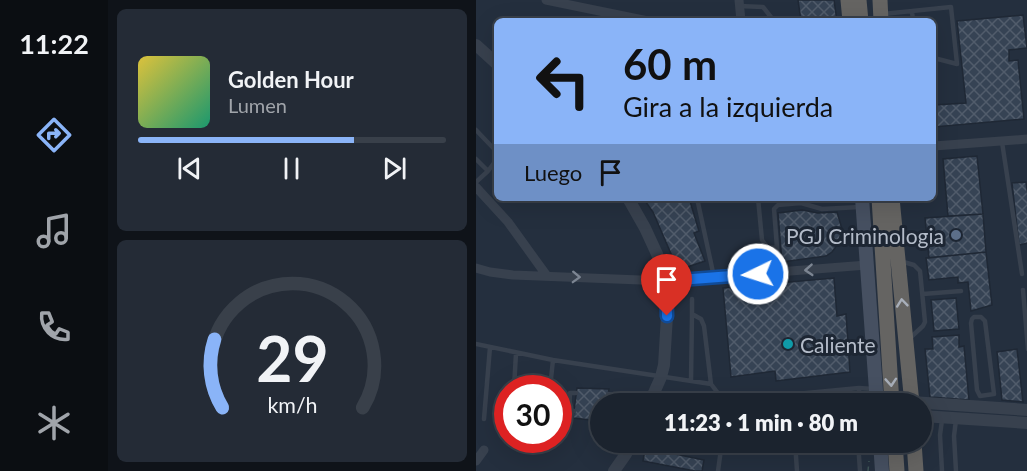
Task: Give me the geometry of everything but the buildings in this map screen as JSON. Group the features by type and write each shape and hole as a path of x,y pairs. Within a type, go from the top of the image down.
{"highway":[{"path":"848,0 850,18"},
{"path":"855,0 856,18"},
{"path":"859,0 861,18"},
{"path":"867,0 877,14"},
{"path":"879,201 891,393"},
{"path":"892,201 911,393"},
{"path":"896,453 897,471"},
{"path":"915,453 916,471"}],"main road":[{"path":"863,203 876,393"}],"street":[{"path":"546,0 630,18"},
{"path":"739,3 741,18"},
{"path":"476,45 494,61"},
{"path":"936,146 1028,139"},
{"path":"476,187 508,222 547,276"},
{"path":"630,201 645,228 666,281 667,316 664,364 654,393"},
{"path":"476,268 513,275 666,281 867,265"},
{"path":"932,402 987,401 1028,410"},
{"path":"932,416 1028,423"},
{"path":"476,461 484,450"},
{"path":"614,471 626,453"}],"lane":[{"path":"739,3 763,7 772,18"},
{"path":"877,14 951,8 957,64 936,59"},
{"path":"912,11 913,18"},
{"path":"476,130 494,149"},
{"path":"1002,142 1022,274"},
{"path":"476,159 488,171"},
{"path":"476,182 494,163"},
{"path":"698,201 714,277"},
{"path":"758,201 763,243 767,247 777,248"},
{"path":"780,272 774,209 778,205 801,203 822,209 863,203"},
{"path":"898,261 914,265 920,271 923,294 925,322 906,342"},
{"path":"1023,290 1028,350"},
{"path":"923,294 961,291"},
{"path":"691,381 692,298"},
{"path":"692,314 701,319 704,326 711,384 718,393"},
{"path":"977,316 984,318 985,321 992,373 994,394 987,401 980,396 977,390 971,323 972,319 977,316"},
{"path":"476,344 552,360 711,384"},
{"path":"484,419 490,347"},
{"path":"515,375 516,352"},
{"path":"551,375 552,360"},
{"path":"860,388 860,393"},
{"path":"805,393 876,388"},
{"path":"574,411 569,410 570,393 576,393"},
{"path":"942,417 940,435 942,471"},
{"path":"956,418 954,436 956,471"},
{"path":"718,471 720,453"},
{"path":"796,453 797,471"},
{"path":"859,453 860,471"}],"path":[{"path":"868,471 868,461 877,466"}],"place":[{"name":"PGJ Criminologia","path":"956,235"},
{"name":"Caliente","path":"788,344"}],"route":[{"path":"667,316 666,281 758,274"}]}
